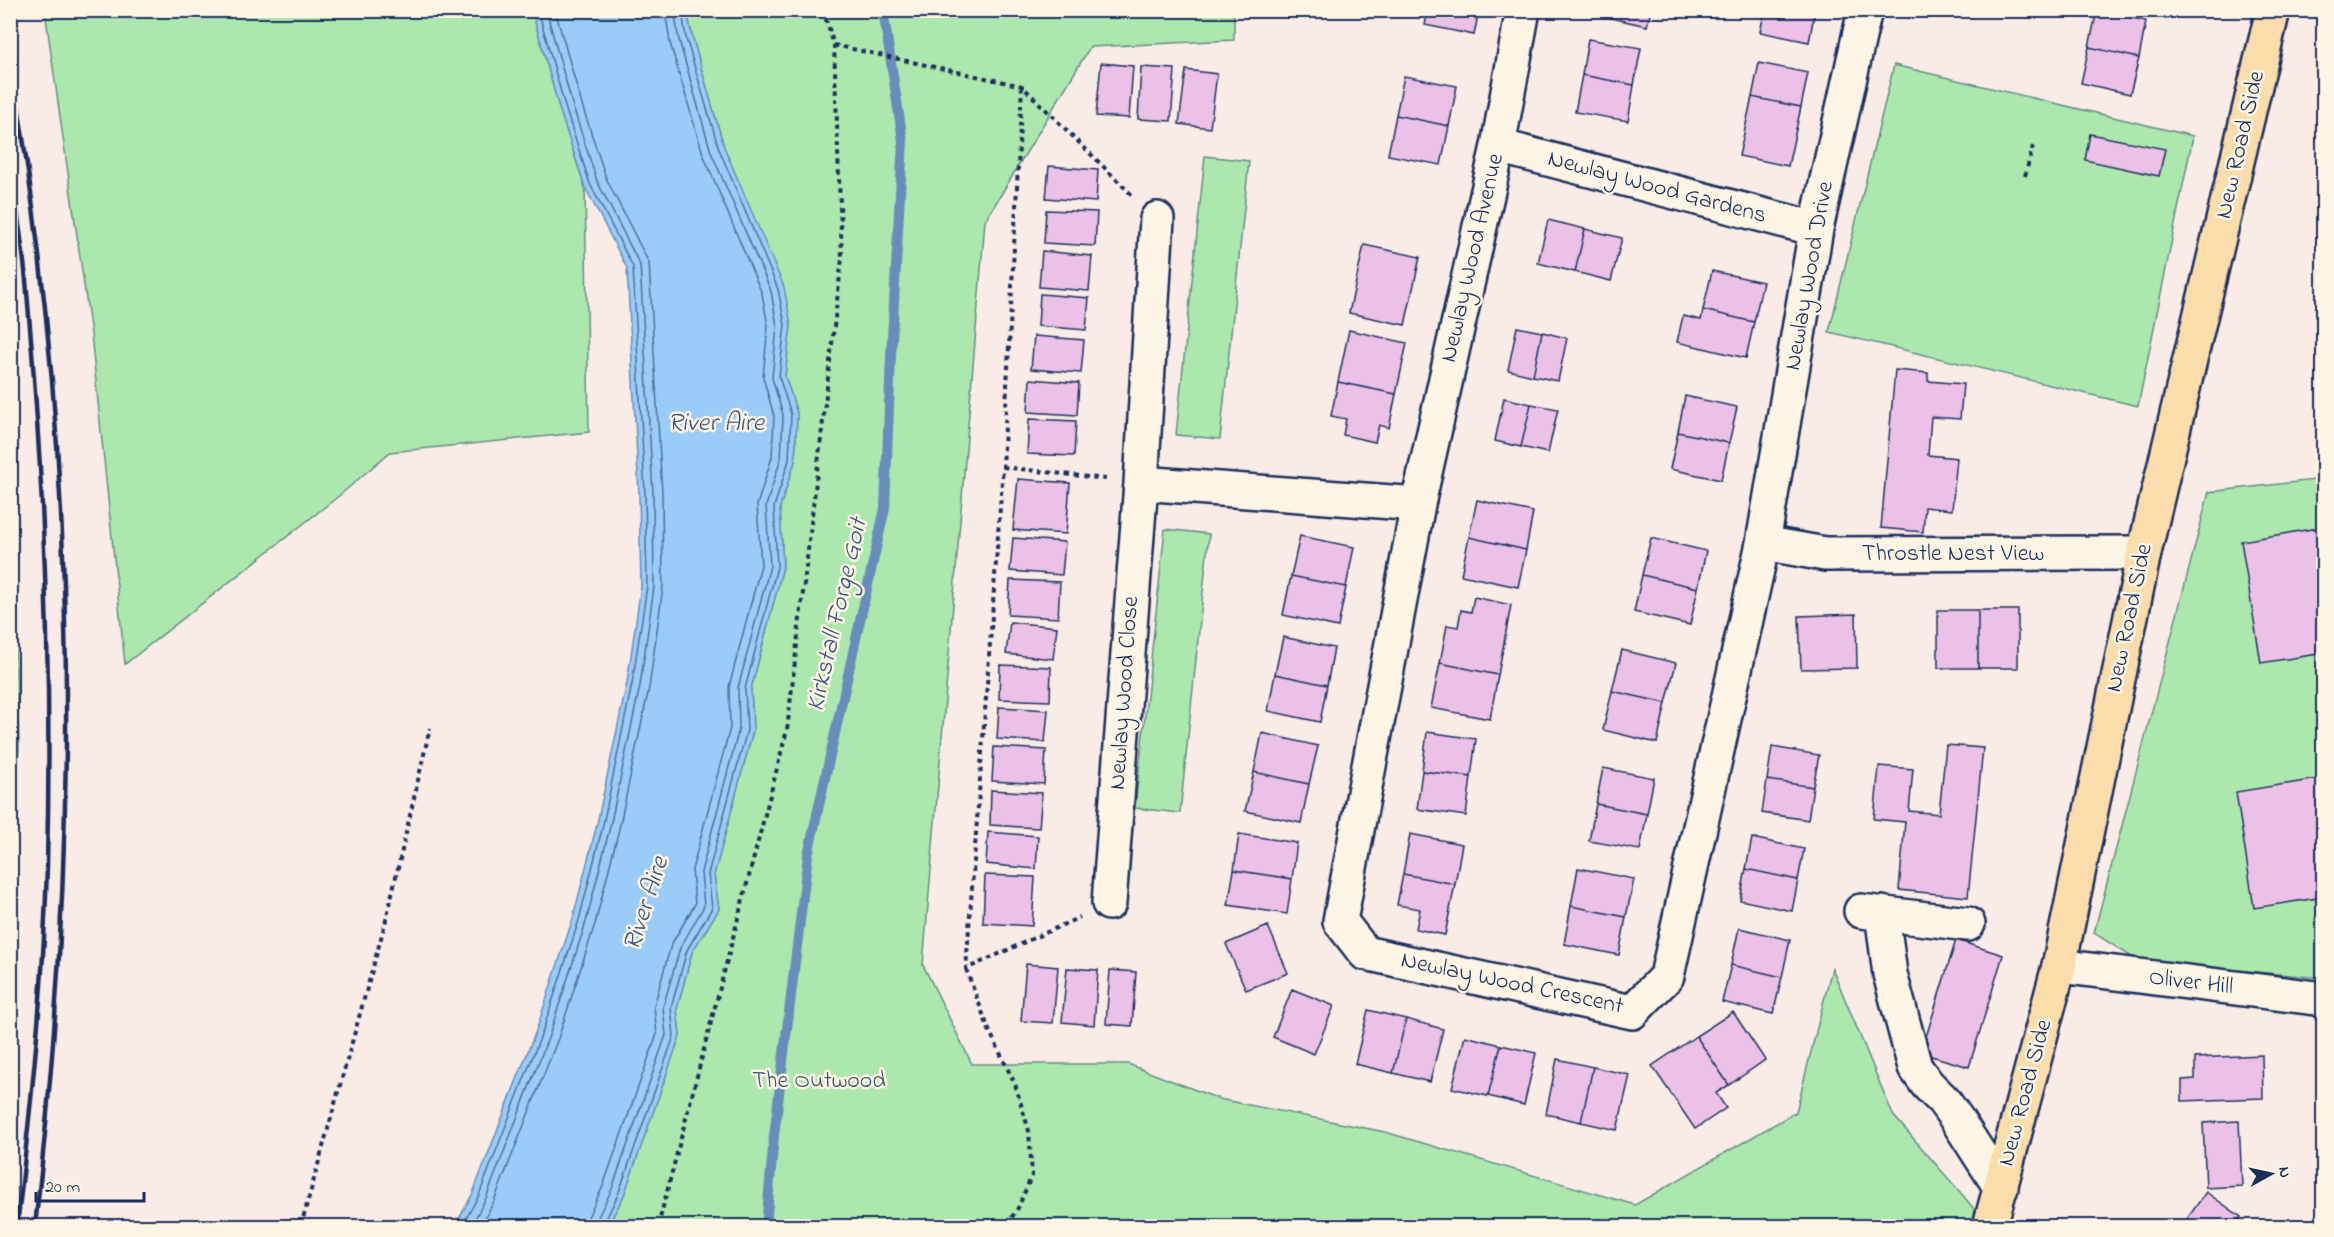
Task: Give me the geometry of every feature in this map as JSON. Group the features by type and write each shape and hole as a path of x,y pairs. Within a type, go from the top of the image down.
{"main road":[{"name":"New Road Side","path":"1990,1227 2059,966 2144,553 2272,10"}],"street":[{"name":"Newlay Wood Avenue","path":"1418,504 1498,146 1522,10"},
{"name":"Newlay Wood Drive","path":"1763,543 1816,229 1865,10"},
{"name":"Newlay Wood Gardens","path":"1498,146 1816,229"},
{"name":"Newlay Wood Close","path":"1109,903 1141,483 1156,219"},
{"path":"1141,483 1418,504"},
{"name":"Newlay Wood Crescent","path":"1418,504 1341,921 1365,953 1632,1012 1667,976 1763,543"},
{"name":"Throstle Nest View","path":"1763,543 1825,554 2144,553"},
{"path":"1968,924 1872,912 1916,1067 1927,1084 1956,1118 2001,1188"},
{"name":"Oliver Hill","path":"2059,966 2324,999"}],"path":[{"path":"658,1227 787,730 842,258 834,45 823,10"},
{"path":"834,45 1022,86 1156,219"},
{"path":"1006,1227 1018,1208 1032,1176 1029,1131 1015,1084 989,1030 966,969 1002,467 1022,86"},
{"path":"2025,176 2033,146"},
{"path":"1002,467 1141,483"},
{"path":"301,1227 386,920 430,728"},
{"path":"966,969 1109,903"}],"green space":[{"name":"The Outwood","path":"687,10 914,10 922,19 962,10 1234,11 1234,40 1090,47 985,221 923,965 972,1064 1128,1064 1219,1099 1385,1132 1635,1205 1796,1112 1832,968 1893,1115 1988,1226 608,1226 624,1195 680,1036 677,1009 692,952 719,909 714,875 753,731 751,689 783,567 780,507 795,461 797,413 785,376 791,325 724,147 692,36"},
{"path":"45,11 532,11 560,111 585,187 589,432 390,452 340,495 125,664 91,334"},
{"path":"1894,65 2193,136 2138,406 1829,332"},
{"path":"1205,156 1249,161 1220,439 1176,435"},
{"path":"2323,479 2323,978 2138,961 2094,933 2209,492"},
{"path":"1165,529 1209,534 1180,813 1135,808"},
{"path":"11,536 19,746 10,865"}],"water":[{"name":"River Aire","path":"532,11 687,11 724,147 784,287 791,325 785,376 797,413 795,461 780,507 783,567 751,689 753,731 714,875 719,909 692,952 677,1009 680,1036 624,1195 608,1226 455,1226 473,1193 537,1028 573,918 597,824 627,683 641,586 639,494 627,268 585,187 560,111"}],"building":[{"path":"1428,10 1479,10 1474,35 1425,25"},
{"path":"1594,10 1651,10 1647,26 1593,14"},
{"path":"1765,10 1815,10 1809,42 1760,32"},
{"path":"2097,10 2146,21 2139,58 2089,47"},
{"path":"1588,39 1641,48 1634,85 1582,75"},
{"path":"2089,47 2139,58 2130,94 2081,83"},
{"path":"1101,63 1133,66 1129,118 1096,116"},
{"path":"1759,63 1808,73 1801,107 1752,97"},
{"path":"1141,67 1175,69 1171,121 1138,119"},
{"path":"1186,70 1217,74 1210,128 1179,124"},
{"path":"1582,75 1634,85 1628,121 1575,112"},
{"path":"1404,76 1457,86 1449,126 1396,115"},
{"path":"1752,97 1801,107 1788,166 1739,156"},
{"path":"1396,115 1449,126 1441,165 1388,155"},
{"path":"2090,134 2165,149 2159,176 2085,160"},
{"path":"1049,166 1098,170 1096,202 1046,198"},
{"path":"1046,210 1097,212 1095,246 1044,243"},
{"path":"1548,220 1585,229 1575,272 1538,263"},
{"path":"1585,229 1622,238 1611,281 1575,272"},
{"path":"1364,245 1420,257 1405,325 1349,313"},
{"path":"1042,251 1092,256 1089,291 1039,287"},
{"path":"1712,271 1763,282 1754,322 1703,310"},
{"path":"1040,294 1089,298 1086,330 1038,326"},
{"path":"1703,310 1754,322 1746,358 1677,342 1683,316 1701,320"},
{"path":"2324,325 2324,367 2317,326"},
{"path":"1517,327 1542,332 1533,376 1508,370"},
{"path":"1349,330 1407,343 1396,394 1338,382"},
{"path":"1542,332 1567,338 1558,381 1533,376"},
{"path":"1034,336 1084,340 1081,373 1031,369"},
{"path":"1895,370 1928,373 1928,381 1963,384 1960,419 1931,417 1928,455 1957,458 1952,510 1925,507 1923,532 1881,528"},
{"path":"1030,379 1079,383 1077,415 1028,412"},
{"path":"1338,382 1396,394 1389,428 1379,425 1375,442 1343,435 1346,419 1331,416"},
{"path":"1685,396 1737,407 1729,443 1678,432"},
{"path":"1504,398 1531,404 1521,447 1495,441"},
{"path":"1531,404 1558,409 1548,453 1521,447"},
{"path":"1029,419 1076,421 1074,456 1027,454"},
{"path":"1678,432 1729,443 1721,480 1670,469"},
{"path":"1018,479 1070,483 1066,534 1013,530"},
{"path":"1477,500 1533,512 1526,550 1469,537"},
{"path":"2324,527 2324,653 2261,663 2241,541"},
{"path":"1300,536 1354,547 1346,587 1291,576"},
{"path":"1469,537 1526,550 1518,587 1461,575"},
{"path":"1013,538 1065,542 1062,575 1010,571"},
{"path":"1651,538 1706,551 1698,588 1642,575"},
{"path":"1642,575 1698,588 1690,625 1634,612"},
{"path":"1291,576 1346,587 1338,627 1283,615"},
{"path":"1010,580 1060,582 1058,618 1008,615"},
{"path":"1474,597 1511,605 1498,675 1440,663 1447,625 1458,627 1461,610 1471,612"},
{"path":"1938,610 1978,610 1978,668 1938,668"},
{"path":"1978,610 2018,610 2018,668 1978,668"},
{"path":"1856,614 1857,668 1801,669 1799,616"},
{"path":"1010,622 1057,627 1053,659 1006,654"},
{"path":"1283,637 1334,648 1327,685 1275,674"},
{"path":"1622,650 1676,663 1666,703 1612,691"},
{"path":"1440,663 1498,675 1490,719 1431,708"},
{"path":"1000,665 1051,667 1050,701 999,699"},
{"path":"1275,674 1327,685 1320,722 1268,711"},
{"path":"1612,691 1666,703 1657,743 1603,730"},
{"path":"999,707 1048,710 1045,742 997,739"},
{"path":"1427,732 1476,739 1471,777 1422,771"},
{"path":"1262,733 1318,746 1309,784 1254,772"},
{"path":"1946,745 1983,748 1968,897 1899,890 1905,822 1874,819 1879,766 1913,769 1909,811 1939,814"},
{"path":"994,747 1046,750 1044,784 992,781"},
{"path":"1772,747 1819,755 1813,787 1767,780"},
{"path":"1603,768 1654,778 1647,814 1596,804"},
{"path":"1422,771 1471,777 1466,816 1417,809"},
{"path":"1254,772 1309,784 1301,823 1245,811"},
{"path":"2324,778 2324,897 2254,908 2236,792"},
{"path":"1767,780 1813,787 1808,820 1762,813"},
{"path":"991,790 1042,793 1039,828 990,825"},
{"path":"1596,804 1647,814 1640,850 1589,841"},
{"path":"988,832 1038,836 1036,869 986,864"},
{"path":"1239,834 1297,843 1292,879 1234,870"},
{"path":"1410,834 1462,844 1455,884 1403,874"},
{"path":"1752,838 1804,849 1798,880 1746,869"},
{"path":"1578,868 1634,879 1626,917 1571,906"},
{"path":"1746,869 1798,880 1792,911 1740,900"},
{"path":"1234,870 1292,879 1287,914 1228,905"},
{"path":"1403,874 1455,884 1445,935 1416,929 1420,909 1397,905"},
{"path":"985,875 1035,877 1032,926 983,923"},
{"path":"1571,906 1626,917 1619,955 1564,944"},
{"path":"1268,926 1288,973 1246,990 1226,944"},
{"path":"1739,928 1790,940 1782,977 1731,965"},
{"path":"1956,940 2003,955 1969,1067 1921,1053"},
{"path":"1026,964 1058,967 1053,1023 1021,1021"},
{"path":"1731,965 1782,977 1773,1014 1722,1002"},
{"path":"1067,968 1098,970 1094,1025 1062,1022"},
{"path":"1110,970 1136,972 1132,1026 1106,1024"},
{"path":"1292,989 1334,1006 1314,1054 1273,1037"},
{"path":"1368,1010 1406,1019 1393,1073 1355,1064"},
{"path":"1733,1012 1765,1060 1729,1085 1696,1036"},
{"path":"1406,1019 1443,1029 1430,1082 1393,1073"},
{"path":"1465,1036 1501,1045 1488,1096 1452,1088"},
{"path":"1696,1036 1729,1085 1716,1093 1726,1108 1695,1129 1652,1066"},
{"path":"1501,1045 1536,1053 1524,1105 1488,1096"},
{"path":"2262,1055 2263,1098 2182,1101 2182,1080 2195,1079 2195,1058"},
{"path":"1557,1059 1593,1067 1581,1122 1546,1114"},
{"path":"1593,1067 1630,1075 1617,1130 1581,1122"},
{"path":"2239,1121 2242,1186 2206,1188 2203,1123"},
{"path":"2206,1192 2241,1217 2234,1226 2182,1226"}],"waterway":[{"name":"Kirkstall Forge Goit","path":"766,1226 774,1136 808,855 885,508 903,141 883,10"}],"railway":[{"path":"10,59 32,204 49,349 60,495 65,642 65,788 60,935 50,1081 35,1226"},
{"path":"10,165 26,276 38,435 45,578 48,721 47,864 43,955 32,1091 17,1226"}]}
